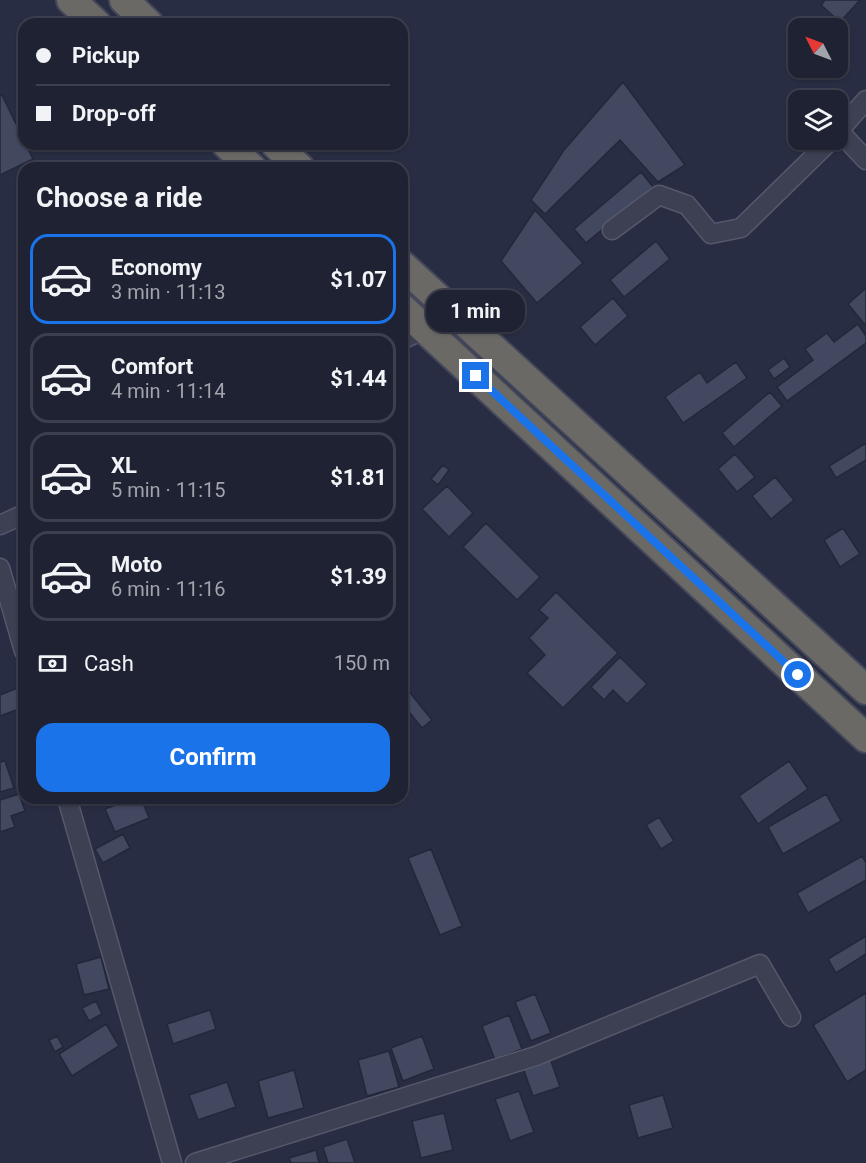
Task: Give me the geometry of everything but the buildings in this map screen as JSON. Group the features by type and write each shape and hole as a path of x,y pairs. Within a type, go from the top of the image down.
{"highway":[{"path":"71,0 90,18"},
{"path":"124,0 143,18"},
{"path":"232,150 246,162"},
{"path":"281,150 294,162"},
{"path":"408,270 866,690"},
{"path":"414,334 866,738"}],"street":[{"path":"848,121 866,100"},
{"path":"848,145 866,160"},
{"path":"612,230 659,195 687,205 711,234 741,228 821,150"},
{"path":"0,525 18,517"},
{"path":"0,568 18,630"},
{"path":"69,804 172,1163"},
{"path":"195,1163 536,1056 760,964 791,1017"}],"route":[{"path":"476,376 798,675"}]}
